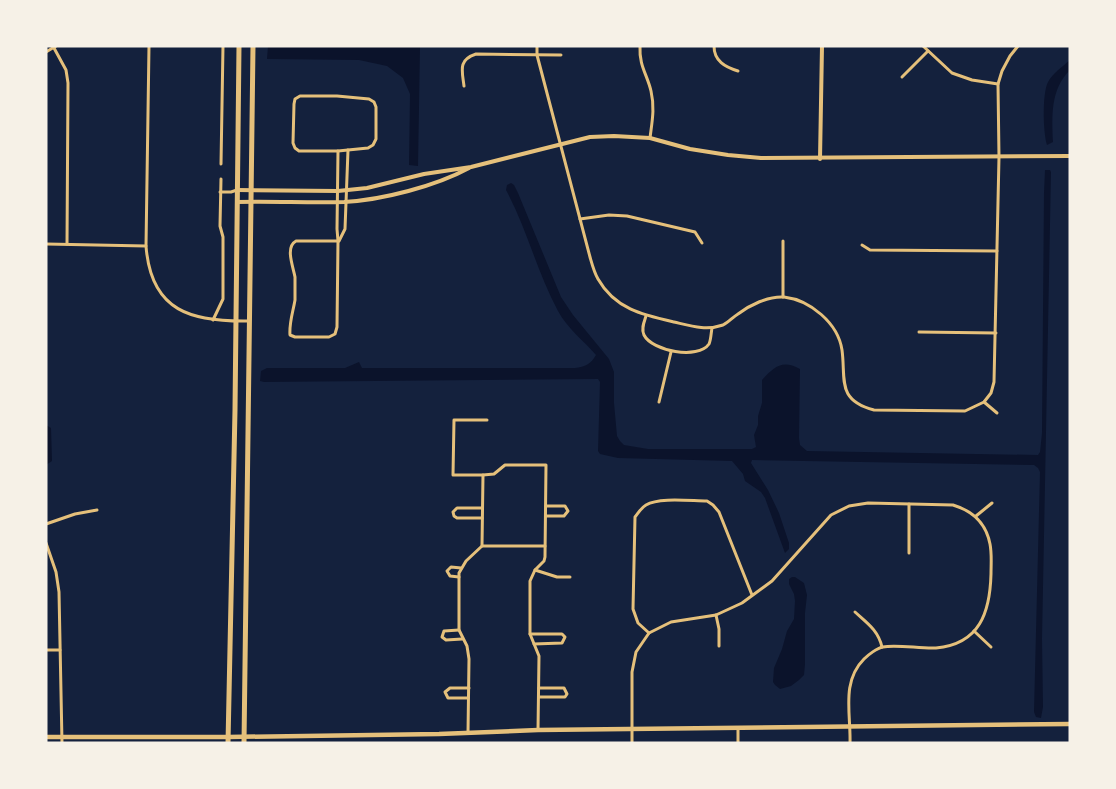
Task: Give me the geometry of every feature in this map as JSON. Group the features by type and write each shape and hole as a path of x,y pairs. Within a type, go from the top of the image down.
{"main road":[{"path":"228,740 235,410 238,46"},
{"path":"244,740 253,46"},
{"path":"46,736 244,740 632,728 1070,724"}],"street":[{"path":"149,46 146,246 147,262 152,276 168,302 182,311 196,317 213,320 250,321"},
{"path":"221,164 223,46"},
{"path":"537,46 536,55 597,278 625,308 646,316 698,327 712,328 726,324 750,305 783,297 801,302 817,311 830,323 838,337 842,349 843,382 846,393 853,400 874,410 965,411 984,402 991,393 994,382 1000,157 998,84 1002,71 1018,46"},
{"path":"640,46 639,56 642,71 651,90 654,112 650,138"},
{"path":"714,46 718,61 726,67 738,71"},
{"path":"820,159 822,46"},
{"path":"923,46 952,73 972,80 998,84"},
{"path":"46,52 55,47 66,70 68,82 67,244"},
{"path":"902,77 928,51"},
{"path":"464,86 462,68 464,61 469,56 476,54 560,55"},
{"path":"300,96 337,96 369,99 374,102 376,107 376,139 373,145 338,151 299,151 295,148 293,143 296,99 300,96"},
{"path":"220,192 237,190 338,191 378,186 424,174 471,168 590,137 650,138 690,149 761,158 1070,156"},
{"path":"338,241 345,229 348,150"},
{"path":"338,151 337,202 338,241 337,326 335,334 329,337 296,337 290,335 295,299 295,278 290,249 293,243 296,240 338,241"},
{"path":"237,202 346,202 383,197 444,180 471,168"},
{"path":"213,320 223,299 223,237 220,226 221,179"},
{"path":"580,219 609,215 627,216 695,232 702,243"},
{"path":"783,241 783,297"},
{"path":"46,244 146,246"},
{"path":"862,245 870,250 997,251"},
{"path":"646,316 643,331 645,338 671,352 694,352 706,347 710,341 712,328"},
{"path":"919,332 996,333"},
{"path":"658,402 671,352"},
{"path":"984,402 997,413"},
{"path":"487,420 454,420 453,475 494,474 505,466 546,465 544,561 535,570 530,581 530,634 539,656 538,730"},
{"path":"482,546 483,475"},
{"path":"649,633 638,623 633,609 635,517 647,504 656,501 707,501 714,505 719,512 752,596"},
{"path":"976,516 992,502"},
{"path":"632,743 632,672 636,652 649,633 671,622 716,615 742,603 772,581 831,515 849,506 868,503 953,505 964,508 976,516 983,525 990,542 991,592 988,608 974,631 963,640 951,645 936,648 882,647 865,657 856,668 850,682 850,743"},
{"path":"909,504 909,553"},
{"path":"546,506 565,506 568,511 564,516 546,516"},
{"path":"482,508 457,508 452,512 457,518 482,518"},
{"path":"46,524 75,514 97,510"},
{"path":"46,543 56,572 59,592 62,743"},
{"path":"468,733 469,659 467,646 459,630 459,577 461,568 482,546 545,546"},
{"path":"459,577 450,576 448,571 451,567 461,568"},
{"path":"535,570 557,577 570,577"},
{"path":"855,612 873,628 879,636 882,647"},
{"path":"716,615 719,629 719,646"},
{"path":"459,630 444,631 442,637 446,640 463,639"},
{"path":"974,631 991,647"},
{"path":"530,634 562,634 565,637 562,643 534,644"},
{"path":"46,650 60,650"},
{"path":"468,688 450,688 445,692 448,698 468,698"},
{"path":"539,688 564,688 567,694 565,697 539,697"},
{"path":"738,728 738,743"}],"water":[{"path":"268,46 420,46 418,166 409,165 410,94 403,78 387,66 359,60 267,59"},
{"path":"1070,60 1070,70 1059,86 1054,104 1053,142 1047,145 1044,113 1046,88 1052,76"},
{"path":"1045,170 1050,170 1051,172 1042,639 1043,707 1041,718 1036,717 1034,712 1040,472 1034,465 752,460 751,463 768,490 779,513 789,543 789,549 785,553 765,498 761,492 745,481 743,474 732,461 618,458 600,454 598,451 600,382 598,379 260,381 261,371 267,368 345,368 359,362 362,368 575,368 590,363 596,355 562,317 544,281 506,190 507,185 511,183 518,193 561,297 573,315 609,359 614,372 617,436 624,445 648,449 752,449 756,447 754,435 762,403 762,380 775,368 788,365 800,369 799,438 800,445 807,451 1038,455 1042,433"},
{"path":"46,425 51,428 52,461 46,465"},
{"path":"792,577 804,583 807,595 804,675 791,686 780,689 773,682 774,668 787,631 794,619 794,594 789,584 789,579"}]}
